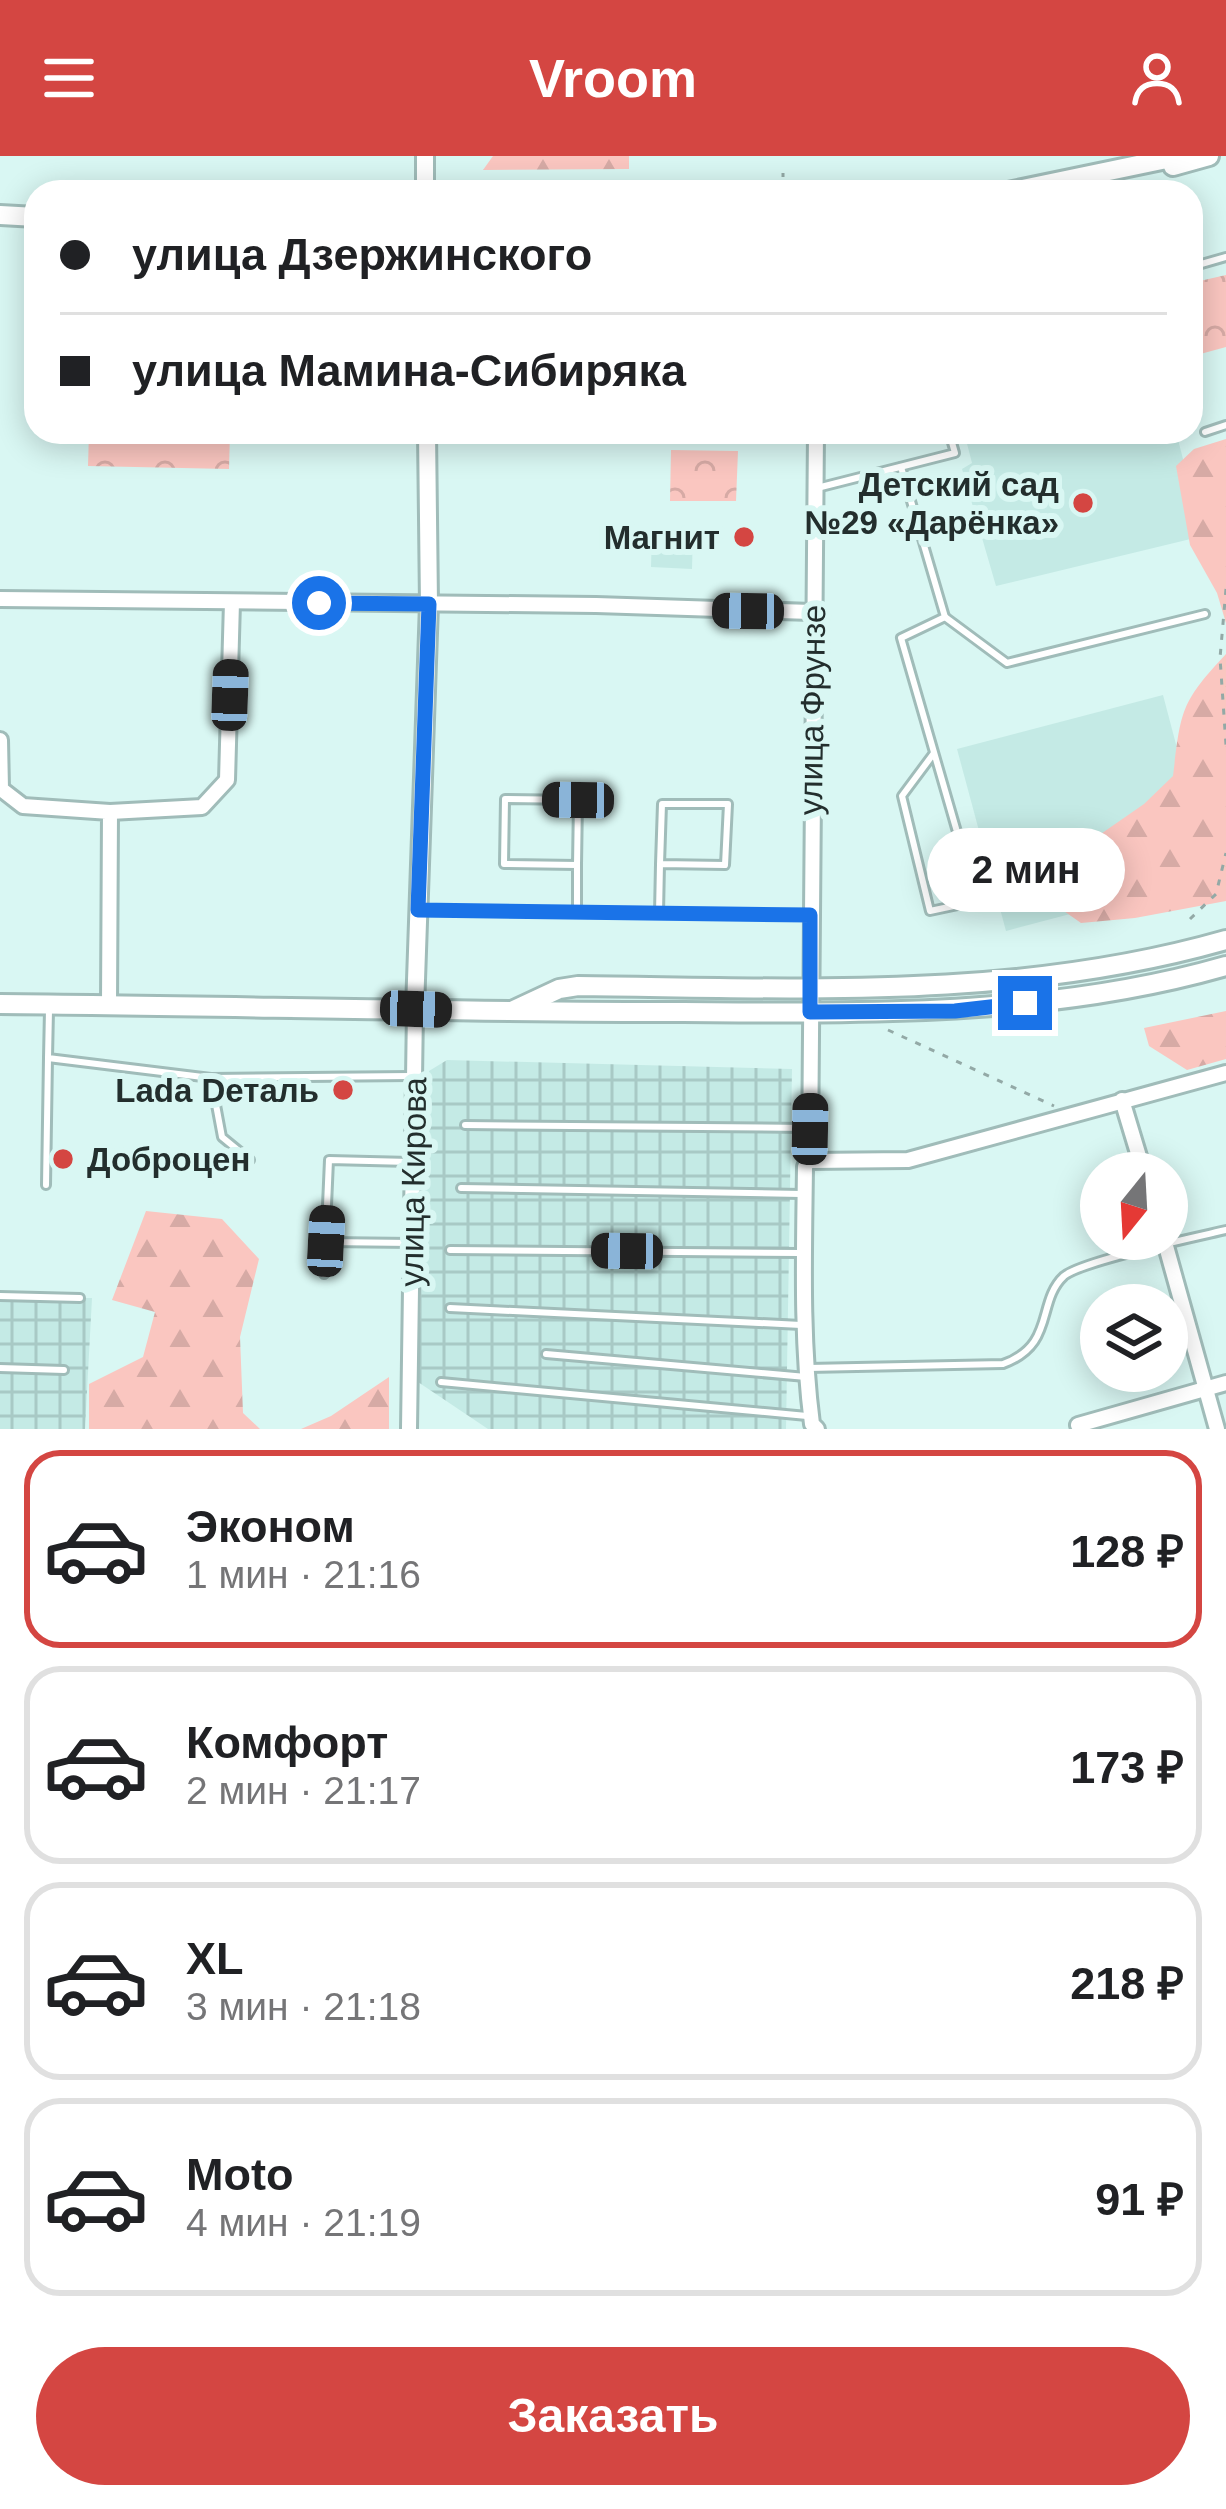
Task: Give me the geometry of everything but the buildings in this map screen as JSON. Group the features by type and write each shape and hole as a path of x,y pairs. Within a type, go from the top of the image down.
{"main road":[{"path":"1060,180 1181,156"},
{"path":"1104,180 1209,156"},
{"path":"510,1012 560,989 578,986 951,988 1060,976 1226,940"},
{"path":"0,1004 510,1012 955,1011 1040,1002 1226,966"}],"street":[{"name":"улица Кирова","path":"409,1429 429,604 427,444"},
{"name":"улица Фрунзе","path":"814,1422 806,1372 804,1253 810,1129 816,444"},
{"path":"0,598 812,612"},
{"path":"0,740 3,796 23,806 110,812 202,807 227,780 232,602"},
{"path":"110,812 110,1004"},
{"path":"808,1161 908,1160 1226,1073"},
{"path":"1122,1100 1138,1152"},
{"path":"1170,1260 1216,1429"},
{"path":"1078,1425 1226,1383"}],"lane":[{"path":"1204,432 1226,425"},
{"path":"815,488 955,453 952,444"},
{"path":"901,467 945,617 1007,663 1204,614"},
{"path":"934,753 902,796 930,911 977,901 901,638 945,617"},
{"path":"577,865 504,864 505,800 578,800 577,912"},
{"path":"659,913 660,864 662,804 728,804 725,866 660,864"},
{"path":"418,910 810,915"},
{"path":"46,1185 49,1004"},
{"path":"48,1058 212,1078 414,1076"},
{"path":"212,1078 222,1137 250,1160"},
{"path":"465,1125 810,1129"},
{"path":"324,1274 329,1160 414,1162"},
{"path":"461,1188 805,1194"},
{"path":"1188,1237 1226,1230"},
{"path":"326,1241 412,1243"},
{"path":"450,1250 804,1253"},
{"path":"546,1354 806,1372 1003,1364 1018,1359 1038,1336 1051,1296 1070,1271 1106,1260"},
{"path":"0,1296 80,1298"},
{"path":"450,1308 804,1325"},
{"path":"0,1368 64,1370"},
{"path":"441,1382 814,1422"}],"path":[{"path":"783,173 783,180"},
{"path":"1226,589 1220,658 1226,745"},
{"path":"1190,919 1216,894 1226,854"},
{"path":"888,1030 1072,1114"}],"shaded area":[{"name":"Детский сад №29 «Дарёнка»","path":"967,444 1179,444 1203,536 996,586 962,469 972,463"},
{"path":"652,529 693,530 692,569 651,567"},
{"path":"1163,695 1211,877 1006,931 957,749"},
{"path":"447,1060 792,1069 786,1429 488,1429 418,1382 429,1071"},
{"path":"0,1298 92,1298 85,1429 0,1429"}],"green space":[{"path":"493,156 629,156 629,169 483,170"},
{"path":"1226,275 1226,347 1203,353 1203,280"},
{"path":"1226,439 1226,623 1217,593 1190,545 1176,466 1194,449"},
{"path":"89,444 230,444 229,469 88,466"},
{"path":"671,450 738,451 736,501 670,501"},
{"path":"1226,654 1226,901 1081,923 1061,909 1082,847 1144,804 1173,776 1185,709"},
{"path":"1226,1011 1226,1059 1187,1070 1149,1046 1144,1028"},
{"path":"146,1211 222,1219 259,1259 240,1337 243,1413 260,1429 89,1429 89,1384 143,1357 155,1312 112,1300"},
{"path":"389,1377 389,1429 301,1429 331,1416"}],"place":[{"name":"Детский сад №29 «Дарёнка»","path":"1083,503"},
{"name":"Магнит","path":"744,537"},
{"name":"Lada Dеталь","path":"343,1090"},
{"name":"Доброцен","path":"63,1159"}],"route":[{"path":"319,603 429,604 418,910 810,915 810,1012 955,1011 1025,1003"}]}
